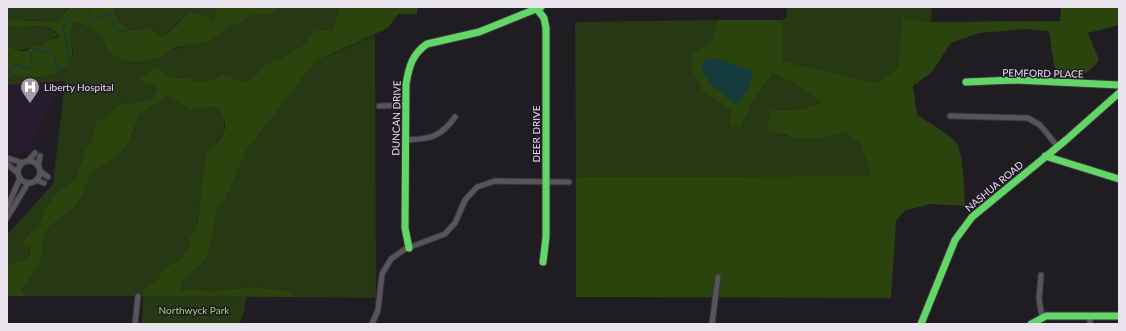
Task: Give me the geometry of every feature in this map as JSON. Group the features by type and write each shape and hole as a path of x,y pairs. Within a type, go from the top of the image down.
{"street":[{"name":"DUNCAN DRIVE","path":"409,248 405,228 405,140 407,72 410,63 420,49 427,44 479,32 539,8"},
{"name":"DEER DRIVE","path":"539,8 544,18 546,28 546,237 543,262"},
{"name":"PEMFORD PLACE","path":"966,82 1014,80 1119,85"},
{"name":"NASHUA ROAD","path":"921,324 955,240 964,226 980,209 1058,146 1119,93"},
{"path":"379,106 406,105"},
{"path":"950,116 1028,118 1040,125 1058,146"},
{"path":"405,140 423,140 436,135 445,130 455,117"},
{"path":"7,208 19,176 19,168 35,153"},
{"path":"36,180 40,156"},
{"path":"1045,156 1119,178"},
{"path":"7,158 26,162 39,168 48,177"},
{"path":"7,164 28,183"},
{"path":"7,218 28,183 36,180 44,183"},
{"path":"373,324 378,310 382,274 385,267 398,253 445,234 455,223 465,200 477,187 495,181 569,182"},
{"path":"1041,275 1039,299 1042,317"},
{"path":"712,324 718,277"},
{"path":"135,324 138,296"},
{"path":"1090,316 1090,324"},
{"path":"1031,324 1042,317 1119,316"}],"shaded area":[{"name":"Liberty Hospital","path":"75,58 28,151 17,154 11,152 7,161 7,63"},
{"path":"715,58 753,71 749,88 736,105 712,85 702,72 703,61"}],"green space":[{"path":"7,7 70,7 57,22 37,20 18,21 7,18"},
{"path":"70,7 110,7 114,9 117,20 125,26 133,30 149,28 158,36 163,37 190,13 204,15 213,21 218,7 277,7 272,14 253,14 239,24 228,25 215,38 175,48 162,56 144,61 126,60 118,57 105,45 102,36 79,22 74,23 71,33 72,55 69,67 56,73 36,77 15,74 7,81 7,46 21,51 26,51 32,46 41,46 48,40 58,38 59,35 53,30 47,28 34,26 7,26 7,18 57,22"},
{"path":"110,7 218,7 214,22 185,19 178,22 163,37 158,36 154,30 139,30 127,27 118,20"},
{"path":"277,7 340,7 333,29 316,30 303,45 283,58 267,63 251,80 244,82 222,74 212,80 198,82 189,78 171,77 156,67 149,86 158,86 159,91 151,99 143,102 121,104 113,108 106,117 95,123 92,141 86,149 75,180 57,192 45,208 38,228 31,232 31,252 26,259 7,264 7,235 53,184 65,81 7,85 7,81 15,74 58,73 69,67 73,53 70,36 74,23 79,22 102,36 104,42 163,56 170,50 214,39 228,25 239,24 253,14 272,14"},
{"path":"340,7 417,7 417,14 398,14 388,28 316,61 246,151 226,199 218,208 206,259 181,282 182,291 193,289 209,291 253,287 292,291 293,297 143,296 143,289 157,281 163,269 182,258 190,245 190,237 196,229 198,220 206,158 208,153 220,139 225,129 225,122 222,115 216,109 208,108 191,110 166,95 152,107 140,114 127,146 118,157 93,171 82,196 74,208 49,227 43,237 40,265 21,290 25,296 7,296 7,264 26,259 31,253 30,248 23,245 23,242 31,232 38,228 45,208 57,192 75,180 86,149 92,141 95,123 106,117 113,108 121,104 143,102 151,99 158,91 158,86 144,85 140,78 156,67 171,77 189,78 198,82 212,80 222,74 244,82 251,80 267,63 283,58 303,45 316,30 333,29"},
{"path":"786,7 932,7 931,22 902,18 898,68 875,83 782,61 782,20 787,17"},
{"path":"1061,7 1119,7 1119,25 1088,33 1099,60 1086,73 1072,75 1059,73 1054,66 1049,31 1027,29 979,33 951,43 932,72 913,86 917,115 945,132 957,144 961,157 965,206 931,204 906,210 896,221 891,298 576,297 576,177 871,176 861,145 845,132 825,137 797,138 767,129 772,110 804,109 821,102 794,84 773,73 753,101 741,127 730,125 731,110 703,92 691,68 693,53 712,42 718,20 782,20 782,61 875,83 898,68 902,18 931,22 1060,21"},
{"path":"718,20 712,42 693,53 703,92 731,110 741,127 753,101 773,73 794,84 821,102 804,109 772,110 781,135 813,138 845,132 861,145 871,176 576,177 575,22"},
{"path":"7,25 41,27 54,31 59,35 41,46 32,46 20,50 7,46"},
{"path":"375,35 376,298 293,297 292,291 253,287 209,291 193,289 182,292 181,282 215,221 218,208 226,199 246,151 316,61"},
{"name":"Northwyck Park","path":"166,94 191,110 209,107 220,112 224,119 224,131 207,156 196,229 190,237 190,245 182,258 163,269 157,281 143,289 144,296 246,297 244,312 239,324 142,324 143,296 25,296 21,290 40,265 43,237 49,227 74,208 82,196 93,171 118,157 127,146 140,114 152,107"}],"waterway":[{"path":"7,76 9,75 11,67 15,64 29,70 33,67 31,55 34,49 42,52 51,51 54,55 56,68 62,69 67,67 69,50 63,27 74,7"},
{"path":"88,7 91,18 95,21 107,13 111,15 115,28 129,34 133,34"}],"traffic: fast":[{"path":"409,248 405,228 406,84 412,61 418,52 427,44 479,32 541,7"},
{"path":"537,9 544,18 546,28 546,237 543,262"},
{"path":"966,82 1014,80 1119,85"},
{"path":"921,324 955,240 972,217 1066,140 1119,93"},
{"path":"1045,156 1119,179"},
{"path":"1031,324 1046,316 1119,316"}],"place":[{"name":"Liberty Hospital","path":"30,104"}]}
